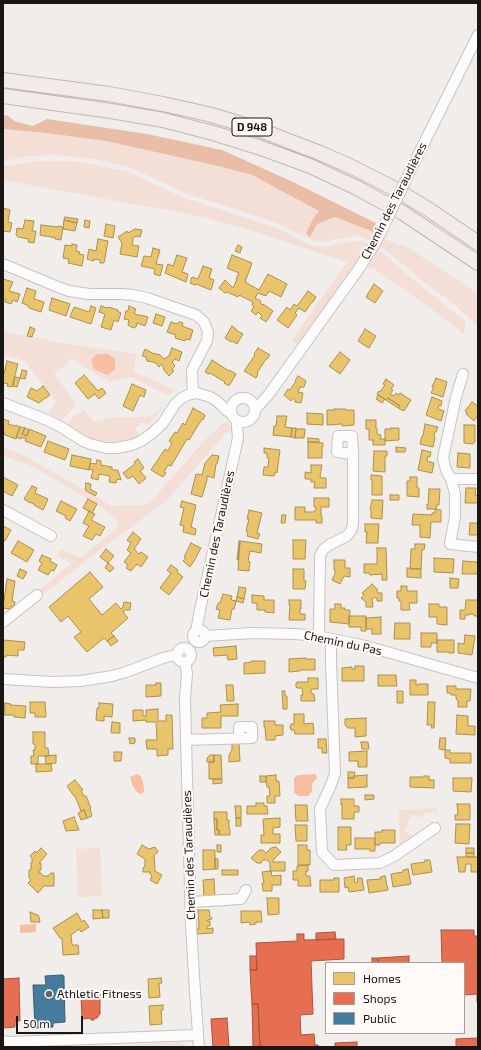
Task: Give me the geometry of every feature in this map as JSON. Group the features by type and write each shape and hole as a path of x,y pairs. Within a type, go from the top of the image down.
{"highway":[{"name":"D 948","path":"3,80 109,94 163,104 208,114 255,128 320,152 352,167 395,189 478,242"},
{"name":"D 948","path":"3,96 163,120 213,132 261,148 310,166 357,188 404,213 478,263"}],"street":[{"name":"Chemin des Taraudières","path":"253,406 266,397 358,270 374,245 478,35"},
{"path":"3,264 69,291 89,294 133,295 147,298 196,315 204,322 208,332 207,340 192,371 192,394"},
{"path":"463,374 456,397 443,458 455,494 455,518 450,544 478,547"},
{"path":"3,404 47,420 90,444 106,448 116,448 141,441 150,435 163,423 172,407 186,395 202,394 217,401 234,417 244,422 250,420 253,416 253,406 243,398 235,401 217,401"},
{"path":"234,417 231,406 235,401"},
{"name":"Chemin des Taraudières","path":"199,1047 194,992 186,740 185,699 187,655 195,651 199,637 197,626 200,610 238,438 237,426 234,417"},
{"name":"Chemin des Taraudières","path":"238,438 250,420"},
{"path":"318,636 320,556 323,550 329,545 347,536 351,531 353,524 353,454"},
{"path":"450,479 478,479"},
{"path":"3,510 51,536"},
{"path":"3,622 37,595"},
{"name":"Chemin du Pas","path":"199,637 253,633 318,636 366,646 478,678"},
{"path":"331,639 335,773 320,809 322,852 334,865 380,863 394,856 435,828"},
{"path":"3,679 53,682 81,681 112,676 163,658 176,656 180,661 187,655"},
{"path":"186,740 239,738"},
{"path":"191,902 241,899 246,890"},
{"path":"3,1041 104,1043 198,1035"}],"shaded area":[{"path":"7,115 14,121 33,126 47,119 147,134 222,150 293,182 376,223 373,232 335,217 317,224 310,237 306,233 319,211 252,175 106,141 3,129 3,116"},
{"path":"3,129 106,141 252,175 320,211 313,219 306,233 309,236 317,224 335,217 373,232 372,241 356,235 324,242 314,241 279,224 187,194 126,166 93,159 56,155 30,156 3,161"},
{"path":"41,161 80,162 126,171 184,198 278,228 309,245 330,246 347,242 362,241 370,245 299,345 291,341 347,262 256,232 204,217 3,180 3,166"},
{"path":"384,239 407,247 478,294 478,326 454,304 425,283 385,249 378,246"},
{"path":"378,251 380,251 466,322 464,334 447,320 373,268 367,269"},
{"path":"3,331 63,343 137,354 133,371 175,390 169,396 131,377 109,382 72,359 54,374 77,405 61,420 49,413 56,402 25,361 3,354"},
{"path":"97,354 108,354 115,359 115,370 107,375 94,369 91,360"},
{"path":"164,405 158,414 147,425 143,422 136,428 139,436 132,439 111,442 92,439 68,425 74,416 84,410 94,422 113,417 150,416"},
{"path":"228,421 232,430 226,433 168,499 40,597 36,591 72,563 57,555 61,549 80,558 119,526 117,520 101,507 32,466 3,456 3,448 21,454 111,506 145,505 154,498 204,441 221,425"},
{"path":"138,774 142,778 144,788 144,792 141,794 136,791 130,777"},
{"path":"316,774 317,778 312,784 312,791 308,796 299,796 294,793 294,778 298,775"},
{"path":"437,808 437,812 426,812 420,818 412,814 405,831 413,836 410,841 400,848 399,810"},
{"path":"100,848 102,896 78,897 76,849"},
{"path":"36,924 36,932 20,933 20,925"},
{"path":"180,1042 188,1047 121,1047 122,1046"}],"building: Homes":[{"path":"3,208 10,210 8,222 12,223 10,232 3,231"},
{"path":"65,217 78,219 77,223 64,220"},
{"path":"25,220 34,221 32,231 36,231 34,243 28,242 29,239 18,237 16,235 17,228 23,229"},
{"path":"64,220 77,223 75,231 63,229"},
{"path":"85,220 90,221 89,228 84,227"},
{"path":"106,224 115,226 113,238 104,236"},
{"path":"41,225 63,227 61,240 40,235"},
{"path":"135,229 142,230 140,237 136,236 132,239 132,245 139,246 137,257 120,254 122,243 118,237 127,231 128,233"},
{"path":"98,239 108,241 104,263 100,263 100,260 94,259 94,261 87,259 89,249 96,251"},
{"path":"72,244 77,245 76,251 80,252 79,254 84,255 82,266 68,263 69,259 63,258 65,245 72,246"},
{"path":"238,245 242,247 240,253 235,251"},
{"path":"153,248 160,250 156,264 163,265 160,276 154,274 155,269 141,266 144,256 151,257"},
{"path":"177,255 187,258 182,272 188,274 186,282 165,273 168,264 173,266"},
{"path":"232,255 252,263 245,282 259,290 268,274 287,284 281,297 269,291 266,296 258,293 255,298 273,311 266,322 260,318 262,316 258,312 256,315 251,311 254,307 252,305 253,302 239,295 238,297 227,292 225,293 219,288 225,280 233,288 237,279 239,273 227,268"},
{"path":"203,266 212,269 209,278 214,280 211,290 190,283 192,277 198,279"},
{"path":"3,279 13,282 9,291 20,294 17,302 13,300 11,304 5,302 6,300 3,300"},
{"path":"374,284 383,291 375,303 366,297"},
{"path":"27,288 36,291 34,299 44,302 41,312 29,308 27,305 22,303"},
{"path":"308,291 316,297 305,312 299,308 295,313 297,315 288,328 277,320 287,307 290,310 294,304 297,306"},
{"path":"52,298 70,304 66,316 49,310"},
{"path":"91,306 96,308 91,324 70,317 74,307 89,312"},
{"path":"101,306 118,310 117,311 121,313 118,322 114,320 111,330 101,327 105,314 99,312"},
{"path":"129,306 136,309 134,313 137,315 148,317 145,326 137,323 136,327 134,328 129,326 129,320 124,319"},
{"path":"156,314 165,317 162,326 153,323"},
{"path":"171,322 177,324 181,322 183,323 182,326 193,330 190,340 186,339 185,341 175,338 176,335 167,332"},
{"path":"232,326 243,334 237,344 225,338"},
{"path":"30,327 35,329 32,337 27,336"},
{"path":"365,329 376,336 369,348 358,341"},
{"path":"172,348 182,352 179,361 175,359 172,362 175,366 172,369 174,371 169,376 161,364 159,367 156,363 148,362 146,357 142,356 145,349 154,354 159,354 164,359 169,356"},
{"path":"258,348 270,355 257,373 256,378 244,371"},
{"path":"340,352 350,360 340,374 329,366"},
{"path":"212,360 236,374 229,386 210,373 205,372"},
{"path":"7,361 18,364 12,387 7,386 8,384 5,383 3,384 3,374"},
{"path":"22,370 27,371 25,379 20,378"},
{"path":"84,375 98,391 102,388 106,393 99,399 95,394 88,399 75,383"},
{"path":"298,376 306,381 304,387 300,387 298,392 303,393 301,403 295,402 293,398 291,401 284,395 288,389 290,390"},
{"path":"15,377 20,378 17,387 13,386"},
{"path":"436,378 447,382 443,397 431,393"},
{"path":"386,379 394,385 390,394 394,396 396,393 399,395 400,393 411,400 404,411 398,408 400,406 388,398 386,400 377,394 385,385 383,384"},
{"path":"132,384 146,390 144,397 140,395 133,411 123,406"},
{"path":"43,386 50,395 39,403 27,397 31,388 37,391"},
{"path":"378,395 385,399 382,403 376,399"},
{"path":"432,397 442,401 441,406 439,405 438,409 444,411 441,421 426,415"},
{"path":"388,398 400,406 398,408 386,400"},
{"path":"472,402 478,406 478,417 474,421 466,414 467,412 465,411"},
{"path":"193,408 205,415 203,420 202,419 189,440 187,439 171,466 168,465 164,472 166,473 163,477 151,470 165,449 168,451 172,443 169,441 175,432 177,433 183,423 185,425"},
{"path":"327,410 354,410 354,425 327,425"},
{"path":"307,413 323,414 323,425 307,424"},
{"path":"277,416 287,416 285,427 292,428 291,437 273,435"},
{"path":"3,419 9,421 8,424 20,427 16,439 5,435 3,431"},
{"path":"366,420 376,420 377,434 381,435 380,439 385,439 385,445 373,445 373,440 369,440 369,429 366,429"},
{"path":"425,424 438,427 434,436 433,447 420,444"},
{"path":"464,425 475,425 475,442 473,444 464,443"},
{"path":"20,427 25,428 22,434 27,436 29,429 46,436 41,447 25,441 26,439 21,437 21,439 16,437"},
{"path":"25,428 29,430 27,436 22,434"},
{"path":"292,428 296,428 295,438 291,437"},
{"path":"399,428 399,440 385,441 385,429"},
{"path":"296,429 305,429 304,438 295,438"},
{"path":"308,438 319,439 319,442 308,442"},
{"path":"48,441 69,449 65,460 44,452"},
{"path":"308,442 323,443 322,458 308,458"},
{"path":"396,447 406,448 405,452 396,452"},
{"path":"264,448 280,450 277,473 275,472 274,476 263,475 264,467 268,467 269,458 267,458 267,453 264,453"},
{"path":"422,450 431,452 427,461 434,463 432,473 418,470"},
{"path":"374,451 387,451 387,456 385,456 385,472 373,471"},
{"path":"458,453 470,454 470,468 457,467"},
{"path":"72,455 91,459 89,470 70,466"},
{"path":"212,455 219,456 214,478 207,476 202,497 191,494 196,474 202,475 205,463"},
{"path":"138,459 144,468 140,471 146,478 139,484 133,476 128,479 123,473 135,464 134,462"},
{"path":"97,460 101,461 101,465 112,467 112,470 118,470 121,480 117,479 116,483 109,482 110,476 99,474 98,480 91,478 93,470 89,469 90,463 96,464"},
{"path":"311,465 322,465 320,476 321,478 326,478 326,488 314,488 315,482 311,482 311,479 305,479 305,472 311,473"},
{"path":"371,475 382,476 382,495 372,495"},
{"path":"3,477 18,485 12,496 3,491"},
{"path":"410,477 417,477 419,497 407,496 407,481 410,481"},
{"path":"86,483 91,484 90,489 97,493 95,496 85,490"},
{"path":"32,486 37,488 35,493 48,499 43,510 24,499"},
{"path":"466,488 476,488 475,495 478,495 478,503 465,503"},
{"path":"429,489 440,489 439,505 437,505 436,509 427,509"},
{"path":"390,495 399,495 399,500 390,500"},
{"path":"314,498 329,498 329,507 321,507 322,523 316,523 316,520 295,520 295,507 305,507 305,512 313,512 316,510 316,507 314,507"},
{"path":"88,499 97,504 92,513 83,508"},
{"path":"372,500 383,500 382,519 371,518 370,510"},
{"path":"61,501 77,509 70,521 65,518 66,516 56,511"},
{"path":"182,501 196,505 191,527 196,529 195,535 183,532 184,526 180,525 184,508 180,507"},
{"path":"435,509 441,510 441,522 431,522 430,538 420,537 420,525 412,525 413,514 432,515 432,513 435,513"},
{"path":"249,510 262,513 257,533 260,534 258,539 247,536 248,532 246,531 249,519 247,519"},
{"path":"89,511 95,514 91,520 105,527 100,536 96,534 92,540 83,536 89,526 83,523"},
{"path":"282,515 286,515 285,523 281,523"},
{"path":"470,523 478,523 478,535 469,535"},
{"path":"365,524 379,524 378,543 366,543 367,532 365,532"},
{"path":"3,526 11,530 5,541 3,540"},
{"path":"133,532 141,539 134,549 139,554 141,552 148,557 141,567 137,564 131,571 126,568 128,565 124,562 131,553 127,550 131,543 127,540"},
{"path":"293,540 306,540 305,559 293,559"},
{"path":"18,541 34,550 27,562 11,553"},
{"path":"239,541 240,541 237,560"},
{"path":"240,541 262,544 261,553 250,551 248,561 250,562 249,571 238,570"},
{"path":"191,543 201,548 190,567 183,561 186,558 184,557"},
{"path":"415,544 425,544 424,550 422,549 421,569 410,569 411,549 415,549"},
{"path":"377,548 386,548 387,580 382,580 382,574 370,575 369,573 364,573 364,564 377,564"},
{"path":"106,549 114,556 108,563 100,557"},
{"path":"42,555 51,559 50,561 57,565 54,571 51,570 48,575 38,570 42,563 39,561"},
{"path":"434,558 454,559 453,573 434,572"},
{"path":"334,560 345,560 345,568 350,568 350,577 344,576 340,584 332,580 335,574"},
{"path":"463,561 478,562 478,574 462,574"},
{"path":"108,563 114,568 110,572 105,568"},
{"path":"171,565 178,570 177,572 183,577 169,595 160,588 171,573 167,570"},
{"path":"407,568 421,569 421,578 407,577"},
{"path":"20,569 27,572 23,579 17,576"},
{"path":"293,569 304,569 304,581 306,581 305,589 293,589"},
{"path":"90,572 103,587 89,599 102,615 116,603 121,609 124,602 131,603 130,610 125,610 123,612 128,618 111,633 114,636 107,641 104,638 87,652 74,637 81,632 68,616 61,622 49,607"},
{"path":"450,578 459,579 458,588 450,588"},
{"path":"7,579 15,581 12,601 15,602 14,607 11,606 11,609 3,608"},
{"path":"372,584 378,590 378,593 382,593 382,601 377,601 375,597 372,599 373,607 366,607 366,602 361,598 364,595 362,593"},
{"path":"401,586 407,586 407,591 417,591 417,603 409,603 410,610 401,610 401,601 397,598 397,591 401,591"},
{"path":"239,587 246,588 244,599 237,597"},
{"path":"223,594 232,596 231,600 236,601 234,609 232,609 230,620 218,618 220,610 216,609"},
{"path":"252,595 264,596 264,600 274,600 274,613 265,612 265,610 257,610 257,603 252,603"},
{"path":"237,597 244,599 243,603 236,601"},
{"path":"289,600 301,600 300,614 305,614 305,620 289,620"},
{"path":"466,600 478,600 478,616 469,614 465,615 465,619 460,619 460,610 465,610"},
{"path":"335,604 341,604 341,608 350,610 349,624 330,622 330,609 335,609"},
{"path":"429,604 439,604 439,607 447,607 447,625 437,624 437,617 429,617"},
{"path":"349,616 366,616 366,631 361,631 361,627 349,627"},
{"path":"381,617 381,634 372,634 372,629 366,629 366,618"},
{"path":"395,623 410,623 410,639 394,639"},
{"path":"421,633 437,633 437,643 431,643 431,647 421,647"},
{"path":"465,635 475,636 472,655 458,653 458,643 464,644"},
{"path":"114,636 118,641 111,646 107,641"},
{"path":"3,640 25,642 24,650 18,650 18,656 6,655 6,657 3,657"},
{"path":"437,640 454,640 454,653 437,652"},
{"path":"236,646 237,659 228,660 227,655 214,656 213,648"},
{"path":"289,659 315,659 315,670 289,672"},
{"path":"252,661 265,661 265,673 244,674 244,663"},
{"path":"355,666 364,666 364,681 342,681 342,668 352,667 352,669 355,669"},
{"path":"378,675 396,675 397,686 378,686"},
{"path":"308,678 318,678 318,689 311,689 311,693 314,694 315,701 301,701 301,695 303,695 302,688 297,688 296,683 308,682"},
{"path":"410,680 416,680 416,685 428,684 428,695 410,695"},
{"path":"156,683 161,683 161,696 146,697 146,685 156,685"},
{"path":"226,685 233,685 234,701 227,701"},
{"path":"447,686 456,686 456,689 471,689 470,701 467,701 467,707 458,707 456,695 447,693"},
{"path":"282,691 285,691 285,696 287,696 287,709 283,709"},
{"path":"397,691 403,691 403,703 397,703"},
{"path":"30,702 45,702 46,717 35,717 35,713 30,713"},
{"path":"428,702 435,702 434,728 431,728 432,725 427,725"},
{"path":"5,703 11,704 10,705 26,706 25,718 14,717 14,715 4,715"},
{"path":"99,703 113,704 112,717 104,716 104,721 96,720"},
{"path":"238,704 238,716 221,716 221,728 202,728 202,718 207,718 207,713 221,712 220,705"},
{"path":"158,709 158,721 166,721 166,715 172,715 173,749 168,749 168,755 157,756 157,749 147,749 146,740 157,740 156,722 146,722 146,720 133,721 133,710 143,710 143,716 146,716 146,710"},
{"path":"294,714 304,714 304,724 313,723 314,734 295,734 294,730 291,730 291,724 294,724"},
{"path":"457,715 468,716 468,726 475,726 475,735 456,734"},
{"path":"366,718 366,736 355,737 355,728 348,728 345,725 345,719"},
{"path":"264,721 275,721 275,725 283,725 283,735 275,736 275,740 266,740"},
{"path":"112,722 120,723 120,733 111,733"},
{"path":"33,732 45,732 45,748 48,748 49,756 38,756 38,764 31,764 31,756 34,756 33,750 35,750 35,744 33,744"},
{"path":"129,738 135,738 135,743 130,744"},
{"path":"440,738 446,738 445,750 439,749"},
{"path":"318,739 326,739 327,753 322,753 322,748 318,748"},
{"path":"361,742 368,742 369,749 362,749"},
{"path":"232,743 239,743 240,761 229,762"},
{"path":"445,750 450,750 450,753 471,753 471,763 450,763 450,759 445,758"},
{"path":"367,751 367,767 358,767 358,761 349,761 349,752"},
{"path":"114,752 122,752 121,761 114,761"},
{"path":"56,755 56,763 46,764 45,756"},
{"path":"210,755 214,755 214,762 207,762 207,758"},
{"path":"214,755 221,755 222,779 209,779 209,762 214,762"},
{"path":"36,764 51,764 52,771 36,772"},
{"path":"348,772 355,772 354,778 348,778"},
{"path":"276,775 276,781 279,781 280,796 275,796 275,803 267,803 267,796 270,796 266,776"},
{"path":"367,775 367,787 348,788 348,778"},
{"path":"260,776 266,776 266,782 260,782"},
{"path":"429,776 429,780 434,780 434,788 410,787 410,777"},
{"path":"453,778 472,778 471,792 453,791"},
{"path":"213,779 222,779 222,783 213,784"},
{"path":"75,780 83,790 81,791 84,796 86,796 91,808 92,816 87,818 84,810 81,811 75,796 67,786"},
{"path":"365,795 374,795 374,799 365,800"},
{"path":"341,799 354,799 354,806 359,806 359,812 354,812 354,819 342,819"},
{"path":"256,803 264,803 264,806 267,806 268,814 247,814 247,806 256,806"},
{"path":"457,804 470,804 470,820 455,820 455,815 458,815"},
{"path":"295,805 307,805 308,821 296,821"},
{"path":"235,806 241,806 241,818 236,818"},
{"path":"84,810 87,818 81,820 78,813"},
{"path":"214,812 227,812 230,835 219,835 219,830 217,830 217,819 214,819"},
{"path":"74,817 79,830 66,831 63,821"},
{"path":"236,818 241,818 241,826 236,826"},
{"path":"280,818 280,827 273,828 273,834 280,834 280,843 261,843 261,835 264,835 263,819"},
{"path":"214,819 217,819 217,830 219,830 219,835 215,835"},
{"path":"456,824 470,824 469,844 455,843"},
{"path":"295,825 307,825 307,841 296,841"},
{"path":"338,827 351,827 351,845 346,845 347,850 338,850"},
{"path":"382,830 395,830 395,843 380,843 380,845 375,845 375,832 382,832"},
{"path":"355,838 375,838 375,851 370,851 370,849 355,849"},
{"path":"142,845 149,849 155,847 158,852 154,855 155,871 162,875 157,884 150,880 152,876 150,872 143,872 145,859 137,854"},
{"path":"217,845 221,845 221,852 217,852"},
{"path":"298,845 307,845 307,850 310,850 310,865 298,865"},
{"path":"276,847 281,852 273,860 273,862 285,862 285,871 270,871 270,863 267,860 257,863 251,858 259,850 263,850 266,853 271,848"},
{"path":"41,848 47,854 39,863 41,863 41,870 39,870 39,873 43,876 48,876 51,873 54,873 54,886 44,886 38,893 28,883 31,880 29,878 29,870 31,870 32,858 30,856"},
{"path":"466,848 474,848 474,853 466,853"},
{"path":"203,850 215,850 215,869 203,870"},
{"path":"466,853 474,853 474,857 466,857"},
{"path":"457,857 478,857 478,872 471,872 471,864 466,864 465,872 459,872"},
{"path":"215,858 218,859 218,869 215,869"},
{"path":"425,860 430,860 432,872 413,875 411,864 425,862"},
{"path":"308,865 306,876 310,876 311,886 298,886 298,880 293,880 293,871 297,871 297,866"},
{"path":"408,869 411,884 393,887 391,874 403,872 403,870"},
{"path":"222,870 238,870 238,875 222,875"},
{"path":"271,871 272,876 281,875 281,885 272,885 272,891 263,891 262,883 264,883 262,872"},
{"path":"354,876 355,883 358,882 357,878 362,878 364,890 349,892 348,887 345,888 344,878"},
{"path":"385,876 388,890 369,893 367,880 381,879 380,877"},
{"path":"334,878 339,878 339,892 320,892 320,880 334,880"},
{"path":"214,879 215,897 204,897 203,880"},
{"path":"267,898 279,898 279,914 268,915"},
{"path":"93,910 102,910 103,918 93,919"},
{"path":"102,910 109,910 109,918 103,918"},
{"path":"198,910 209,910 210,917 212,919 207,920 210,921 210,926 207,926 207,929 213,928 213,933 197,934 197,929 199,929"},
{"path":"241,911 261,911 262,922 256,922 256,924 250,925 249,922 241,923"},
{"path":"30,912 38,915 40,922 31,922"},
{"path":"77,913 82,922 84,920 89,927 81,932 79,929 71,935 72,945 78,945 79,954 63,955 62,938 60,938 53,928"},
{"path":"161,978 162,983 159,983 160,997 149,998 148,979"},
{"path":"163,1005 163,1010 161,1010 162,1024 150,1025 149,1006"}],"building: Shops":[{"path":"441,930 474,930 474,936 478,936 478,1002 477,994 465,995 465,962 442,962"},
{"path":"335,932 336,939 316,940 316,933"},
{"path":"297,934 304,934 304,940 344,939 344,959 311,961 313,1014 300,1015 301,1035 314,1034 315,1045 318,1045 319,1047 260,1047 258,1004 252,1004 250,970 257,970 256,943 297,941"},
{"path":"250,956 256,956 257,970 250,970"},
{"path":"409,956 409,962 378,962 378,958"},
{"path":"372,958 378,958 378,962 372,962"},
{"path":"19,978 20,1021 15,1021 15,1027 3,1028 3,979"},
{"path":"100,995 100,1014 97,1018 94,1020 91,1020 91,1018 82,1019 81,996"},
{"path":"252,1004 258,1004 260,1047 253,1047"},
{"path":"227,1018 229,1047 213,1047 211,1019"},
{"path":"478,1038 478,1047 456,1047 456,1039"},
{"path":"357,1042 357,1047 335,1047 335,1043"}],"building: Public":[{"name":"Athletic Fitness","path":"45,976 64,976 65,1022 53,1023 53,1027 35,1028 33,985 46,985"}],"place":[{"name":"Athletic Fitness","path":"49,994"}]}
